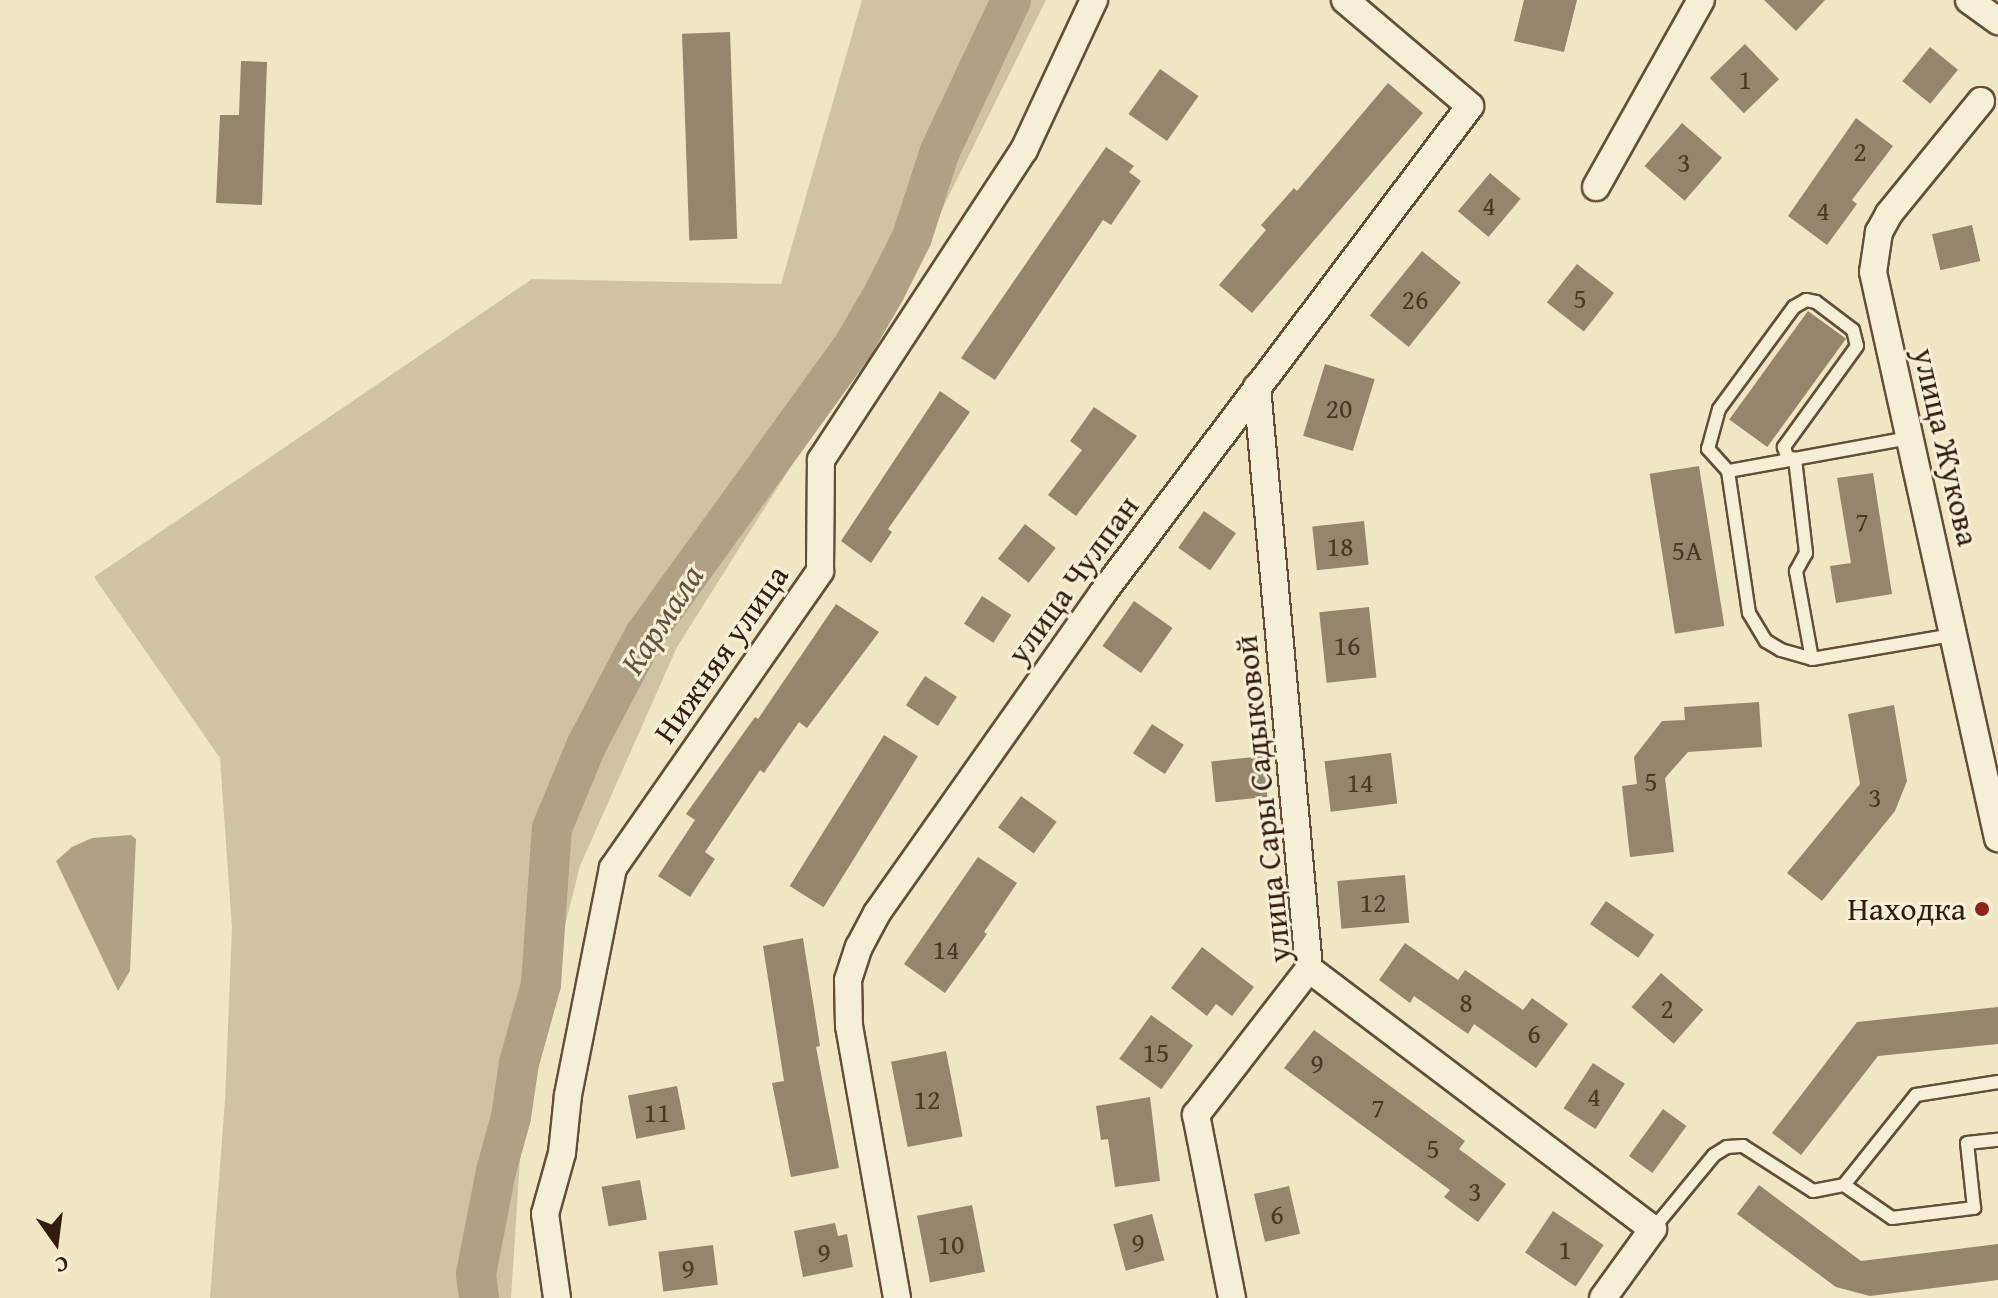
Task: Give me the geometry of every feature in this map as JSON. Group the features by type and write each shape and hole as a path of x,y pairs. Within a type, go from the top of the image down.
{"street":[{"name":"Нижняя улица","path":"557,1298 545,1214 562,1153 568,1095 613,868 820,571 821,460 1024,150 1094,0"},
{"name":"улица Чулпан","path":"897,1298 849,1026 848,980 859,947 877,913 1102,594 1470,106 1345,0"},
{"path":"1596,187 1701,0"},
{"path":"1969,0 1998,21"},
{"name":"улица Жукова","path":"1981,101 1889,214 1874,253 1876,291 1998,838"},
{"name":"улица Сары Садыковой","path":"1257,387 1309,969 1653,1229"},
{"path":"1232,1298 1196,1115 1309,969"},
{"path":"1603,1298 1653,1229"}],"lane":[{"path":"1795,459 1787,457 1784,447 1857,346 1853,330 1816,302 1806,300 1794,307 1719,409 1708,449 1728,471 1749,613 1766,641 1781,650 1812,659 1953,635"},
{"path":"1728,471 1909,438"},
{"path":"1795,459 1806,553 1796,571 1812,659"},
{"path":"1653,1229 1714,1155 1727,1147 1743,1146 1813,1191 1844,1185 1916,1095 1998,1082"},
{"path":"1844,1185 1892,1218 1974,1208 1967,1143 1998,1140"}],"shaded area":[{"path":"862,0 1046,0 901,292 677,647 580,866 525,1085 511,1298 210,1298 225,1100 232,928 220,758 94,577 532,279 781,284"},
{"path":"131,835 136,839 130,971 118,991 56,861 72,847 92,838"}],"building":[{"path":"1524,0 1577,0 1564,52 1514,41"},
{"path":"1764,0 1825,0 1796,31"},
{"path":"730,32 737,239 689,241 682,34"},
{"path":"1745,44 1779,79 1744,113 1710,78"},
{"path":"1930,47 1958,70 1930,104 1902,81"},
{"path":"241,61 267,62 262,205 216,203 220,115 239,115"},
{"path":"1160,69 1199,96 1167,141 1128,114"},
{"path":"1388,83 1423,113 1252,313 1219,285 1266,230 1261,225 1294,188 1297,191"},
{"path":"1856,118 1893,146 1852,200 1857,204 1827,245 1788,216"},
{"path":"1682,123 1722,158 1685,201 1645,166"},
{"path":"1106,147 1134,166 1129,172 1141,181 1111,225 1103,220 995,380 961,358"},
{"path":"1490,173 1521,199 1489,237 1458,211"},
{"path":"1972,225 1980,261 1940,270 1932,234"},
{"path":"1422,251 1461,282 1409,347 1370,316"},
{"path":"1577,264 1614,293 1584,332 1547,303"},
{"path":"1808,311 1846,339 1767,447 1729,419"},
{"path":"1325,364 1375,379 1353,451 1303,436"},
{"path":"940,391 970,412 888,529 892,532 871,563 841,541"},
{"path":"1094,407 1137,436 1076,516 1048,495 1082,450 1070,441"},
{"path":"1699,466 1724,626 1675,634 1650,474"},
{"path":"1873,473 1892,594 1836,603 1830,566 1851,563 1837,478"},
{"path":"1204,511 1236,533 1210,570 1178,548"},
{"path":"1364,521 1369,565 1317,570 1312,526"},
{"path":"1025,524 1056,548 1029,583 998,559"},
{"path":"982,596 1011,615 993,643 964,624"},
{"path":"1134,601 1173,628 1141,673 1102,646"},
{"path":"836,604 879,632 807,728 799,722 764,773 760,770 705,852 715,859 690,897 658,876 695,820 686,814 755,717 758,719"},
{"path":"1369,607 1376,678 1327,683 1319,612"},
{"path":"925,676 957,697 938,726 906,705"},
{"path":"1759,702 1762,747 1688,752 1665,778 1674,852 1630,857 1622,786 1637,784 1634,757 1662,721 1685,720 1684,707"},
{"path":"1894,705 1907,781 1895,811 1822,901 1787,873 1860,784 1848,714"},
{"path":"1152,724 1184,745 1165,774 1133,753"},
{"path":"884,735 918,756 824,907 790,886"},
{"path":"1391,753 1397,804 1331,812 1324,761"},
{"path":"1263,756 1267,797 1216,802 1211,761"},
{"path":"1021,796 1057,822 1034,853 998,828"},
{"path":"978,857 1017,883 984,932 987,934 945,993 904,964"},
{"path":"1405,875 1409,923 1341,929 1337,881"},
{"path":"1606,901 1654,935 1638,958 1590,924"},
{"path":"803,938 820,1046 816,1047 839,1168 791,1177 772,1083 784,1081 763,946"},
{"path":"1405,943 1458,980 1465,970 1523,1010 1532,998 1568,1024 1536,1068 1474,1024 1468,1034 1414,996 1410,1003 1379,980"},
{"path":"1202,947 1254,987 1232,1016 1216,1004 1207,1016 1171,988"},
{"path":"1661,973 1703,1010 1674,1044 1631,1007"},
{"path":"1998,1007 1998,1044 1878,1056 1801,1155 1772,1133 1857,1022"},
{"path":"1151,1015 1193,1046 1161,1089 1119,1059"},
{"path":"1314,1030 1465,1141 1459,1149 1506,1184 1478,1222 1444,1197 1450,1190 1284,1068"},
{"path":"946,1051 963,1136 908,1147 891,1062"},
{"path":"1593,1063 1625,1084 1595,1129 1564,1108"},
{"path":"677,1086 685,1129 636,1139 628,1096"},
{"path":"1150,1097 1160,1181 1115,1187 1108,1139 1101,1140 1096,1106"},
{"path":"1663,1109 1686,1126 1652,1173 1629,1156"},
{"path":"640,1180 647,1219 609,1226 602,1187"},
{"path":"1759,1185 1861,1261 1998,1244 1998,1280 1870,1296 1836,1287 1737,1214"},
{"path":"1289,1186 1300,1234 1265,1242 1254,1194"},
{"path":"972,1205 985,1272 930,1282 917,1216"},
{"path":"1553,1211 1604,1245 1576,1287 1525,1252"},
{"path":"1152,1214 1164,1260 1126,1271 1113,1224"},
{"path":"835,1223 838,1236 847,1234 853,1267 803,1277 794,1231"},
{"path":"713,1245 718,1285 663,1291 658,1252"}],"waterway":[{"name":"Кармала","path":"479,1298 476,1274 496,1171 511,1117 519,1063 541,984 552,828 587,744 644,636 855,343 885,291 912,237 940,151 1011,0"}],"place":[{"name":"Находка","path":"1982,909"}]}
